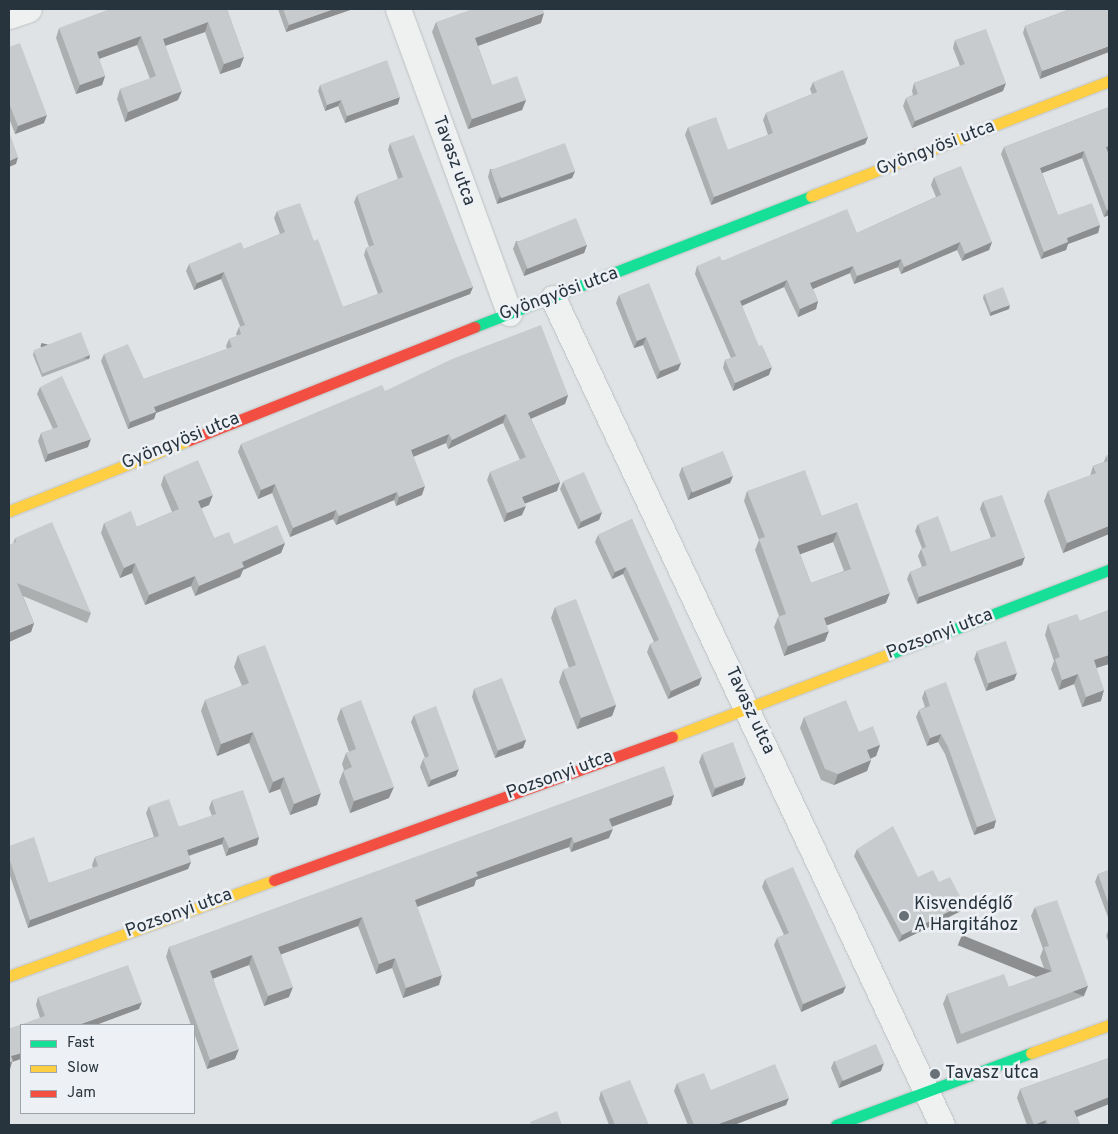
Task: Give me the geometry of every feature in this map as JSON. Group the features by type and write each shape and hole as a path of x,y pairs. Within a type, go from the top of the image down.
{"street":[{"path":"9,16 29,9"},
{"name":"Tavasz utca","path":"398,9 509,313"},
{"name":"Gyöngyösi utca","path":"9,511 509,313 553,298 1109,81"},
{"name":"Tavasz utca","path":"553,298 748,709 925,1093 942,1125"},
{"name":"Pozsonyi utca","path":"9,976 748,709 1109,570"},
{"path":"836,1125 1109,1025"}],"building":[{"path":"110,9 227,9 244,57 224,64 208,22 163,39 182,91 128,112 120,89 156,76 141,36 97,52 105,76 80,85 59,28"},
{"path":"283,9 334,9 289,25"},
{"path":"473,9 543,9 544,13 475,38 492,85 517,76 526,100 472,119 436,22"},
{"path":"1070,9 1109,9 1109,46 1042,71 1025,26"},
{"path":"986,29 1006,83 915,121 906,98 918,94 914,83 965,64 955,40"},
{"path":"20,43 47,115 18,126 9,103 9,47"},
{"path":"387,60 400,97 347,116 341,100 327,105 320,85"},
{"path":"843,70 868,137 714,197 688,127 716,117 728,150 773,133 766,113 817,92 813,82"},
{"path":"1109,107 1109,146 1106,147 1109,155 1109,209 1107,210 1084,151 1040,168 1058,215 1092,203 1100,225 1067,238 1068,242 1044,252 1004,147"},
{"path":"9,135 18,157 9,161"},
{"path":"414,135 473,287 154,407 156,412 130,422 104,354 128,344 144,379 232,347 229,339 241,334 239,327 245,325 224,272 197,283 189,264 241,242 244,249 285,232 277,211 300,203 314,241 318,239 343,307 383,292 366,248 374,245 357,195 403,177 390,143"},
{"path":"565,143 575,171 501,198 491,170"},
{"path":"961,166 992,242 965,254 960,242 904,267 901,259 857,276 853,266 810,283 818,301 800,309 787,280 740,301 759,346 762,345 772,367 735,383 725,360 736,356 697,266 720,256 722,261 847,209 857,233 941,195 934,177"},
{"path":"576,218 587,245 528,269 517,242"},
{"path":"649,283 681,363 660,371 646,337 637,341 619,295"},
{"path":"1003,287 1010,305 991,312 984,294"},
{"path":"541,325 568,395 528,413 560,482 522,497 526,506 507,513 490,472 526,457 506,414 452,440 449,434 411,450 425,486 399,497 397,492 339,516 336,510 293,528 275,484 261,490 241,444 382,385 385,391 452,359"},
{"path":"81,332 90,355 42,374 33,350"},
{"path":"62,376 91,439 48,454 41,433 58,427 40,387"},
{"path":"723,451 733,476 692,493 682,467"},
{"path":"1109,455 1109,526 1067,543 1048,491 1096,473 1093,466 1108,461 1106,456"},
{"path":"198,460 213,495 198,501 214,538 229,532 234,544 277,525 285,543 242,562 244,567 199,586 195,576 149,595 135,563 124,568 104,523 131,511 137,527 179,509 164,475"},
{"path":"805,470 822,516 857,503 890,593 824,618 829,631 788,646 778,617 786,614 759,539 765,537 747,491","holes":["837,532 851,569 811,583 797,546"]},
{"path":"584,472 602,512 581,522 563,481"},
{"path":"1002,495 1025,557 919,597 910,572 927,565 921,549 926,547 918,524 938,516 951,552 996,536 983,501"},
{"path":"632,519 702,677 671,691 650,644 659,640 626,567 615,572 598,535"},
{"path":"52,522 91,613 17,583 34,623 9,633 9,545 16,542 15,538"},
{"path":"576,599 616,705 581,718 563,670 576,665 555,607"},
{"path":"1109,610 1109,655 1094,660 1104,690 1086,697 1078,674 1062,680 1055,659 1060,657 1048,624 1077,614 1080,621"},
{"path":"1006,641 1017,673 988,683 977,651"},
{"path":"265,645 321,793 294,804 284,777 273,782 253,732 221,744 205,700 249,683 238,655"},
{"path":"502,678 526,740 498,750 474,689"},
{"path":"946,682 996,820 977,827 948,747 941,734 930,738 919,710 930,706 925,690"},
{"path":"361,700 394,787 354,801 343,771 352,767 346,753 356,749 341,708"},
{"path":"846,700 859,732 873,726 880,745 867,750 871,760 838,774 825,769 804,717"},
{"path":"436,706 459,769 431,780 423,759 429,756 414,715"},
{"path":"733,742 746,777 715,788 702,753"},
{"path":"664,766 674,795 609,819 613,829 574,843 572,837 476,872 478,876 415,900 442,975 406,988 395,958 379,964 362,917 278,947 293,987 268,996 252,955 210,971 239,1049 210,1060 169,947"},
{"path":"243,790 259,837 229,848 224,837 187,850 191,862 30,920 9,858 9,846 34,837 49,883 98,866 95,857 159,836 149,806 169,799 179,827 216,814 212,800"},
{"path":"893,826 918,877 933,870 939,882 950,877 964,904 902,935 857,849"},
{"path":"793,867 846,986 803,1004 777,938 789,933 765,879"},
{"path":"1109,870 1109,905 1098,874"},
{"path":"1057,900 1088,986 961,1034 947,994 1004,974 1009,987 1052,971 1044,947 1049,946 1035,907"},
{"path":"128,965 142,1002 81,1024 23,1024 45,1016 38,997"},
{"path":"20,1025 20,1053 11,1056 13,1061 9,1063 9,1029"},
{"path":"876,1044 884,1063 843,1081 835,1062"},
{"path":"1109,1058 1109,1097 1074,1111 1080,1125 1048,1125 1046,1120 1034,1125 1020,1089"},
{"path":"775,1064 789,1098 716,1125 694,1125 677,1083 704,1073 711,1090"},
{"path":"630,1080 649,1125 615,1125 601,1091"},
{"path":"557,1111 562,1125 532,1125 530,1122"}],"traffic: fast":[{"path":"474,327 811,196"},
{"path":"887,655 1109,570"},
{"path":"836,1125 1031,1053"}],"traffic: slow":[{"path":"811,196 1109,81"},
{"path":"9,511 189,440"},
{"path":"672,737 887,655"},
{"path":"9,976 274,880"},
{"path":"1031,1053 1109,1025"}],"traffic: jam":[{"path":"189,440 474,327"},
{"path":"274,880 672,737"}],"place":[{"name":"Kisvendéglő A Hargitához","path":"904,916"},
{"name":"Tavasz utca","path":"935,1074"}]}
